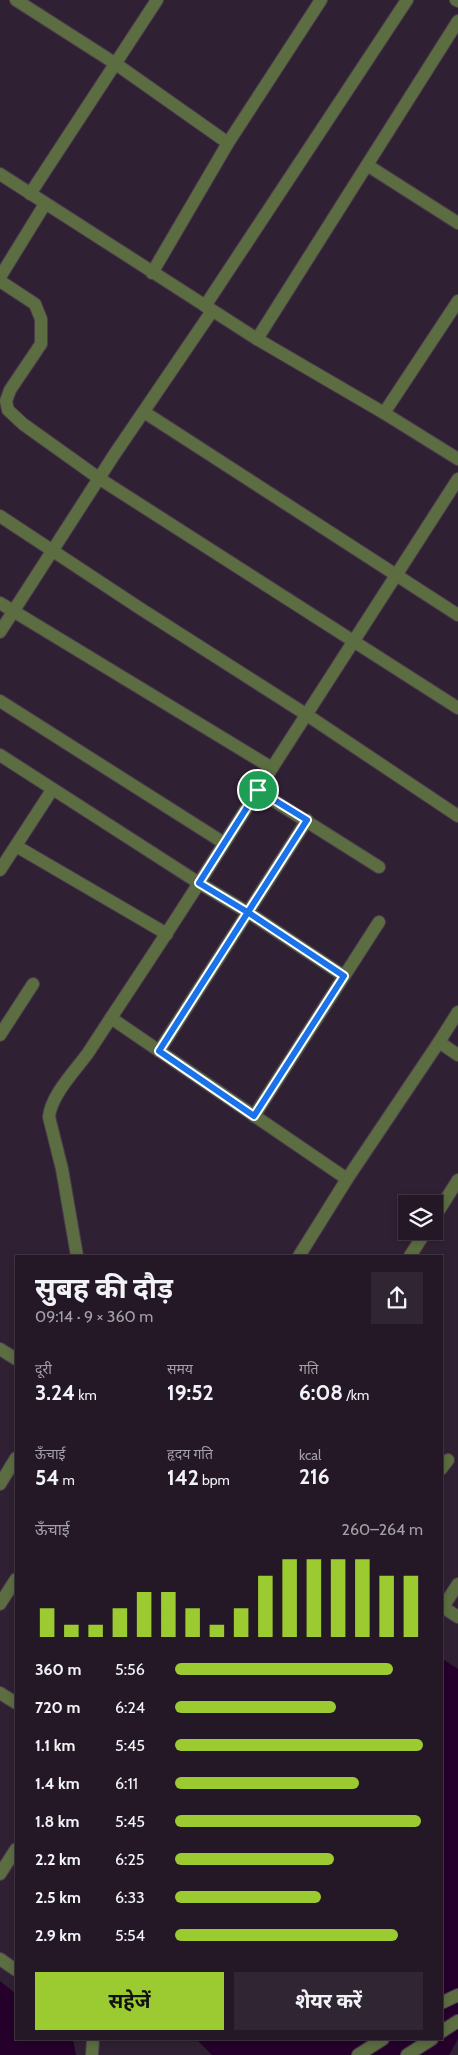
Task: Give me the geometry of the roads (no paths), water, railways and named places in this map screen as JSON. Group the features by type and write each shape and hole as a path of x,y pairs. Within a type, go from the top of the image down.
{"street":[{"path":"16,0 116,64 228,143"},
{"path":"30,194 157,0"},
{"path":"152,273 228,143 321,0"},
{"path":"0,632 144,412 208,308 407,0"},
{"path":"257,339 458,21"},
{"path":"367,165 458,223"},
{"path":"0,174 257,339 384,412 458,459"},
{"path":"0,276 45,204"},
{"path":"0,281 34,304 41,319 41,344 10,390 6,401 8,410 23,424 100,479 458,708"},
{"path":"384,412 458,301"},
{"path":"144,412 458,615"},
{"path":"77,1255 62,1169 48,1117 49,1108 167,934 224,842 458,479"},
{"path":"0,516 307,715 458,816"},
{"path":"0,603 272,768"},
{"path":"0,701 224,842"},
{"path":"0,756 249,913 344,976"},
{"path":"0,870 52,790"},
{"path":"258,790 379,867"},
{"path":"159,1051 307,820"},
{"path":"16,846 167,934"},
{"path":"254,1116 379,922"},
{"path":"0,1035 34,984"},
{"path":"300,1255 347,1179 458,1012"},
{"path":"111,1018 347,1179"},
{"path":"439,1042 458,1055"},
{"path":"443,1204 458,1180"},
{"path":"411,1255 420,1240"},
{"path":"0,1349 15,1358"},
{"path":"0,1484 15,1460"},
{"path":"0,1604 15,1581"},
{"path":"443,1606 458,1584"},
{"path":"443,1608 458,1617"},
{"path":"0,1693 15,1702"},
{"path":"0,1874 15,1851"},
{"path":"0,1959 15,1969"},
{"path":"443,2002 458,1995"},
{"path":"443,2031 458,2021"},
{"path":"92,2055 93,2040"},
{"path":"358,2055 381,2040"},
{"path":"408,2055 430,2040"}]}
